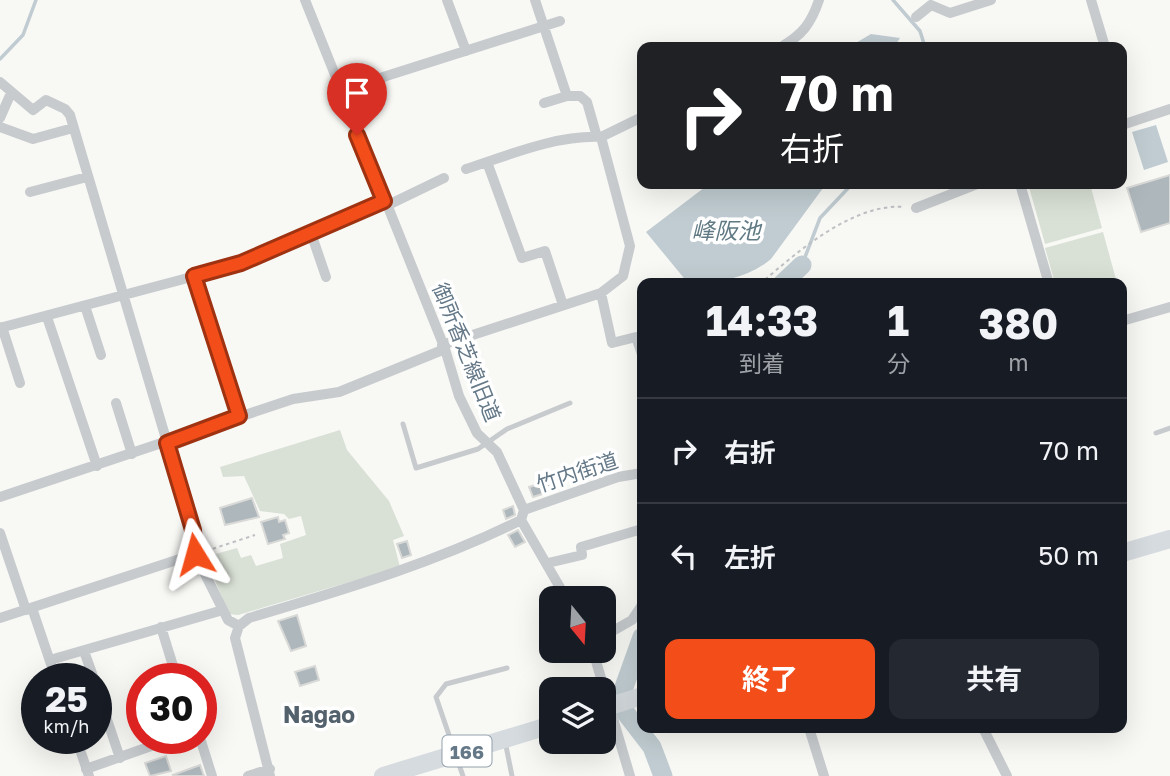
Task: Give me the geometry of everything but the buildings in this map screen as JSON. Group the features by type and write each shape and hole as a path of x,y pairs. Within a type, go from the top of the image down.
{"highway":[{"path":"1127,552 1170,539"},
{"path":"616,704 637,698"},
{"name":"166","path":"383,776 427,770 455,754 539,728"}],"street":[{"name":"御所香芝線旧道","path":"305,0 339,91 444,347 459,396 477,433 497,452 523,515 560,586"},
{"path":"447,0 466,51"},
{"path":"535,0 567,96"},
{"path":"790,42 801,36 813,19 819,0"},
{"path":"916,17 931,5 950,13 990,0"},
{"path":"1091,0 1104,42"},
{"path":"339,91 560,21"},
{"path":"0,82 33,110 46,100 65,109 73,128 193,530 195,554 228,620 239,626"},
{"path":"0,118 11,93"},
{"path":"0,497 293,399 339,391 444,347 601,293 623,276 630,246 599,137 587,102 580,96 567,96 544,103"},
{"path":"1127,122 1170,109"},
{"path":"466,169 540,145 582,136 599,137 637,119"},
{"path":"0,127 33,139 73,128"},
{"path":"487,162 522,258 545,251 563,305"},
{"path":"30,192 87,177"},
{"path":"20,383 1,328 241,263 444,178"},
{"path":"916,208 964,189"},
{"path":"1021,189 1047,278"},
{"path":"311,233 326,276"},
{"path":"194,276 239,416"},
{"path":"601,293 612,342 636,337 637,340"},
{"path":"85,306 101,355"},
{"path":"1127,320 1170,307"},
{"path":"47,317 97,466"},
{"path":"116,402 132,454"},
{"name":"竹内街道","path":"523,515 618,477 637,474"},
{"path":"248,776 270,772 235,638 239,626 249,618 373,581 450,553 523,515"},
{"path":"548,563 582,555 582,547 637,530"},
{"path":"0,533 2,545 51,663"},
{"path":"0,618 195,554"},
{"path":"50,660 223,610"},
{"path":"616,629 632,620 637,612"},
{"path":"161,627 172,663"},
{"path":"84,651 88,663"},
{"path":"810,733 824,776"},
{"path":"987,733 1007,776"},
{"path":"112,734 120,758"},
{"path":"616,737 629,776"},
{"path":"81,754 87,772 131,754"},
{"path":"205,754 212,776"}],"lane":[{"path":"403,425 416,468 488,444 507,429 570,403"},
{"path":"1156,433 1170,428"},
{"path":"463,776 436,697 446,684 507,667"},
{"path":"504,739 512,776"}],"path":[{"path":"768,278 824,233 885,206 916,208"},
{"path":"195,554 255,535"}],"shaded area":[{"path":"1030,189 1091,189 1102,228 1045,244"},
{"path":"1103,232 1116,278 1054,278 1045,248"},
{"path":"340,430 347,450 389,501 404,536 393,540 400,567 238,615 229,614 205,557 237,548 241,558 251,555 256,566 283,558 280,544 306,535 301,516 289,519 284,514 260,511 244,476 223,477 220,467"}],"water":[{"path":"871,34 900,38 897,42 857,42"},
{"path":"1156,125 1168,162 1144,170 1132,132"},
{"name":"峰阪池","path":"702,189 822,189 771,259 753,271 732,278 684,278 646,232"}],"waterway":[{"path":"0,59 23,35 36,0"},
{"path":"893,0 920,31 923,42"},
{"path":"802,265 820,218 847,189"},
{"path":"788,278 802,265"},
{"path":"637,651 623,690 625,712 637,728"},
{"path":"641,733 652,747 663,776"}],"district":[{"name":"Nagao","path":"319,714"}],"route":[{"path":"195,554 193,530 167,443 239,416 194,276 241,263 384,201 357,135"}]}
